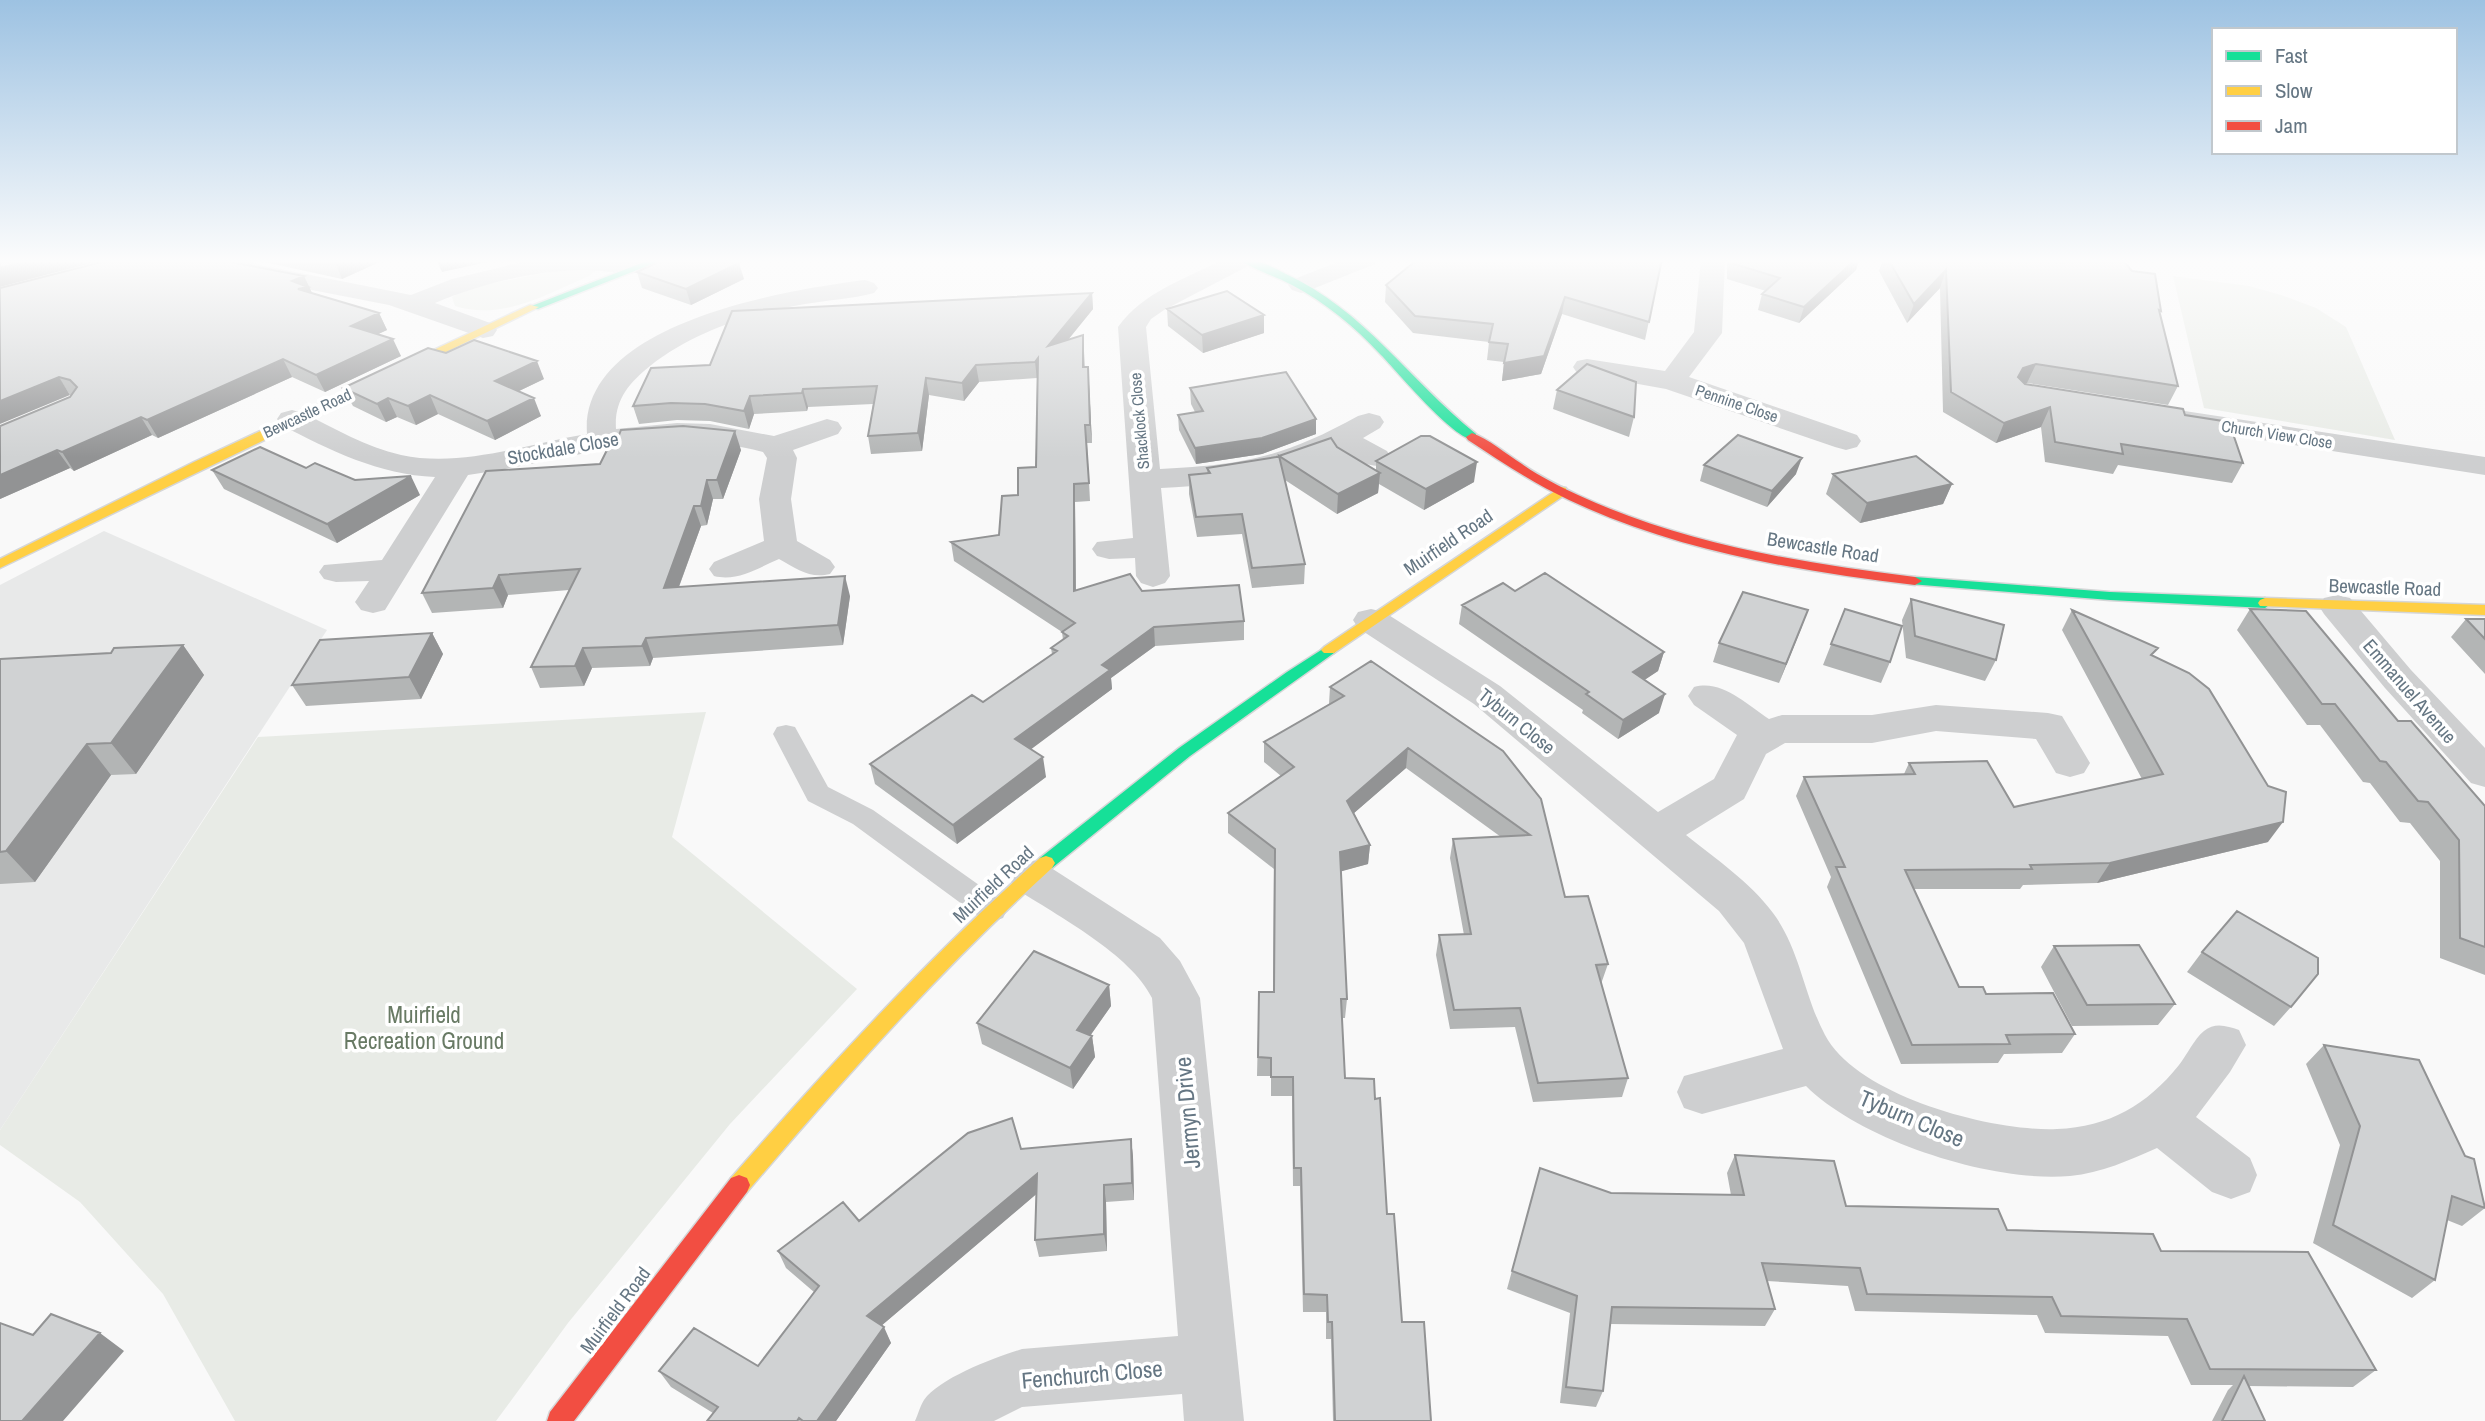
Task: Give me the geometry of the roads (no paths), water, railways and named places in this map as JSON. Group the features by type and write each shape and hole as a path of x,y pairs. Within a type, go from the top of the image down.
{"street":[{"path":"471,325 483,330"},
{"name":"Bewcastle Road","path":"0,564 292,419 494,325"},
{"path":"602,441 601,410 619,378 659,347 703,325"},
{"name":"Shacklock Close","path":"1109,549 1151,561 1133,325"},
{"name":"Bewcastle Road","path":"1357,325 1454,423 1502,457 1561,491 1621,517 1696,543 1762,559 1855,574 1965,586 2216,603 2485,610"},
{"name":"Pennine Close","path":"1672,381 1702,344 1709,325"},
{"name":"Pennine Close","path":"1587,367 1672,381 1792,435 1846,441"},
{"name":"Church View Close","path":"2148,414 2485,466"},
{"name":"Stockdale Close","path":"292,419 379,460 413,467 456,468 657,432 709,432 753,438 775,446"},
{"name":"Shacklock Close","path":"1144,479 1246,472 1294,459 1369,422"},
{"path":"781,546 775,499 782,458 775,446 827,428"},
{"path":"1341,438 1376,458"},
{"path":"373,601 456,468"},
{"name":"Muirfield Road","path":"559,1421 619,1338 733,1192 813,1099 992,910 1155,772 1561,491"},
{"path":"781,546 818,567"},
{"path":"726,569 781,546"},
{"path":"336,572 392,570"},
{"name":"Emmanuel Avenue","path":"2337,607 2398,679 2485,773"},
{"name":"Tyburn Close","path":"1371,620 1487,695 1735,899 1759,929 1786,993 1799,1034 1815,1062 1846,1089 1883,1110 1931,1131 1984,1148 2033,1153 2075,1152 2135,1134 2159,1119 2193,1086 2222,1045"},
{"path":"1707,696 1765,735"},
{"path":"1655,834 1730,789 1750,746 1765,735 1782,729 1872,729 1936,718 2049,726 2070,763"},
{"name":"Jermyn Drive","path":"1030,876 1144,951 1164,974 1176,998 1214,1421"},
{"path":"1702,1092 1815,1062"},
{"path":"2159,1119 2231,1175"},
{"name":"Fenchurch Close","path":"945,1421 967,1402 994,1387 1022,1378 1209,1363"}],"lane":[{"path":"786,734 818,794 863,817 992,910"}],"park label":[{"name":"Muirfield Recreation Ground","path":"424,1027"}]}
